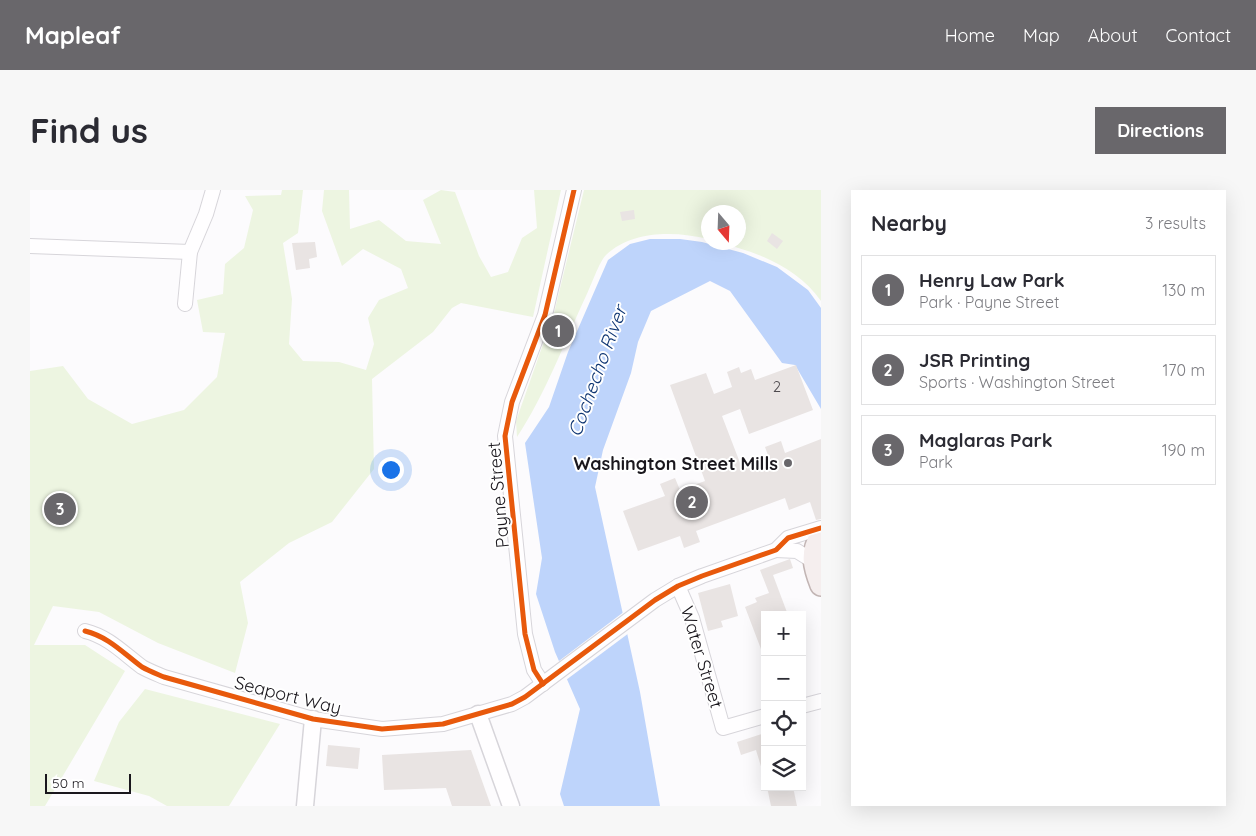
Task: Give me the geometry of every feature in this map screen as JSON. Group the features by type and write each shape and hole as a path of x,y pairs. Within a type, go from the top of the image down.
{"main road":[{"path":"821,536 816,544 813,561 821,585"}],"street":[{"path":"185,304 190,252 206,214 213,190"},
{"name":"Payne Street","path":"543,684 534,670 525,634 505,436 512,402 545,315 574,190"},
{"path":"30,246 190,252"},
{"path":"776,550 788,538 821,528"},
{"path":"776,550 797,551 813,561"},
{"name":"Seaport Way","path":"85,631 98,634 124,650 141,666 164,677 313,719 382,729 443,724 512,704 543,684 632,617 678,586 776,550"},
{"name":"Water Street","path":"678,586 692,618 723,728 761,717"},
{"path":"806,705 821,701"},
{"path":"478,714 511,806"},
{"path":"305,806 313,719"}],"green space":[{"path":"282,190 303,190 298,233 283,243 292,299 289,344 303,361 339,362 366,370 374,344 368,318 379,300 408,288 401,269 363,249 342,266 322,211 324,190 349,190 350,229 379,220 406,241 441,244 423,200 441,190 455,192 479,256 491,277 508,272 522,238 537,228 534,190 561,190 533,317 461,303 452,308 433,332 372,379 374,469 332,522 289,543 240,582 248,623 235,673 158,643 99,612 53,606 34,645 85,645 125,671 45,806 30,806 30,371 63,366 88,399 132,424 184,410 217,377 225,333 203,332 197,300 223,294 225,264 244,248 253,210 245,196 281,195"},
{"path":"584,190 821,190 821,301 801,279 776,263 745,250 746,205 701,205 701,237 669,234 641,237 628,241 606,255 546,385 517,437 516,421 554,313"},
{"path":"145,689 280,724 229,806 167,806 149,796 94,781 119,722"}],"water":[{"name":"Cochecho River","path":"650,239 680,239 701,242 701,250 732,250 777,267 808,290 821,308 821,409 795,365 782,363 730,291 710,281 651,311 638,342 631,373 603,450 595,487 640,692 660,806 564,806 560,794 580,709 555,652 536,594 542,558 525,443 549,407 568,352 608,260 630,244"}],"pier":[{"path":"625,611 629,633 566,680 559,661"}],"building":[{"path":"634,210 635,219 622,221 620,212"},
{"path":"772,233 783,241 777,249 767,241"},
{"path":"315,242 317,257 309,259 310,268 296,270 292,243"},
{"name":"Washington Street Mills","path":"796,365 813,410 749,434 740,409 722,416 742,468 769,458 765,447 781,441 785,453 821,439 821,519 816,520 810,502 789,510 785,498 696,531 700,542 684,548 680,536 638,551 623,511 665,496 660,484 675,478 680,490 705,481 670,385 706,373 714,394 732,387 727,372 739,367 741,373 751,369 755,380"},
{"path":"790,559 793,568 773,575 786,611 761,611 761,649 745,607 757,602 755,598 769,593 760,570"},
{"path":"730,584 738,616 721,621 723,627 708,631 698,593"},
{"path":"761,734 761,766 756,750 741,755 737,742"},
{"path":"328,745 360,748 358,769 326,766"},
{"path":"471,750 491,806 452,806 446,788 384,790 382,755"},
{"path":"768,791 794,791 797,806 771,806"}],"cycle path":[{"path":"543,684 534,670 525,634 505,436 512,402 545,315 574,190"},
{"path":"85,631 109,641 142,667 164,677 313,719 382,729 443,724 512,704 525,697 655,600 678,586 776,550 788,538 821,528"}],"place":[{"name":"Henry Law Park","path":"558,331"},
{"name":"Washington Street Mills","path":"788,463"},
{"name":"JSR Printing","path":"692,502"},
{"name":"Maglaras Park","path":"60,509"}]}
